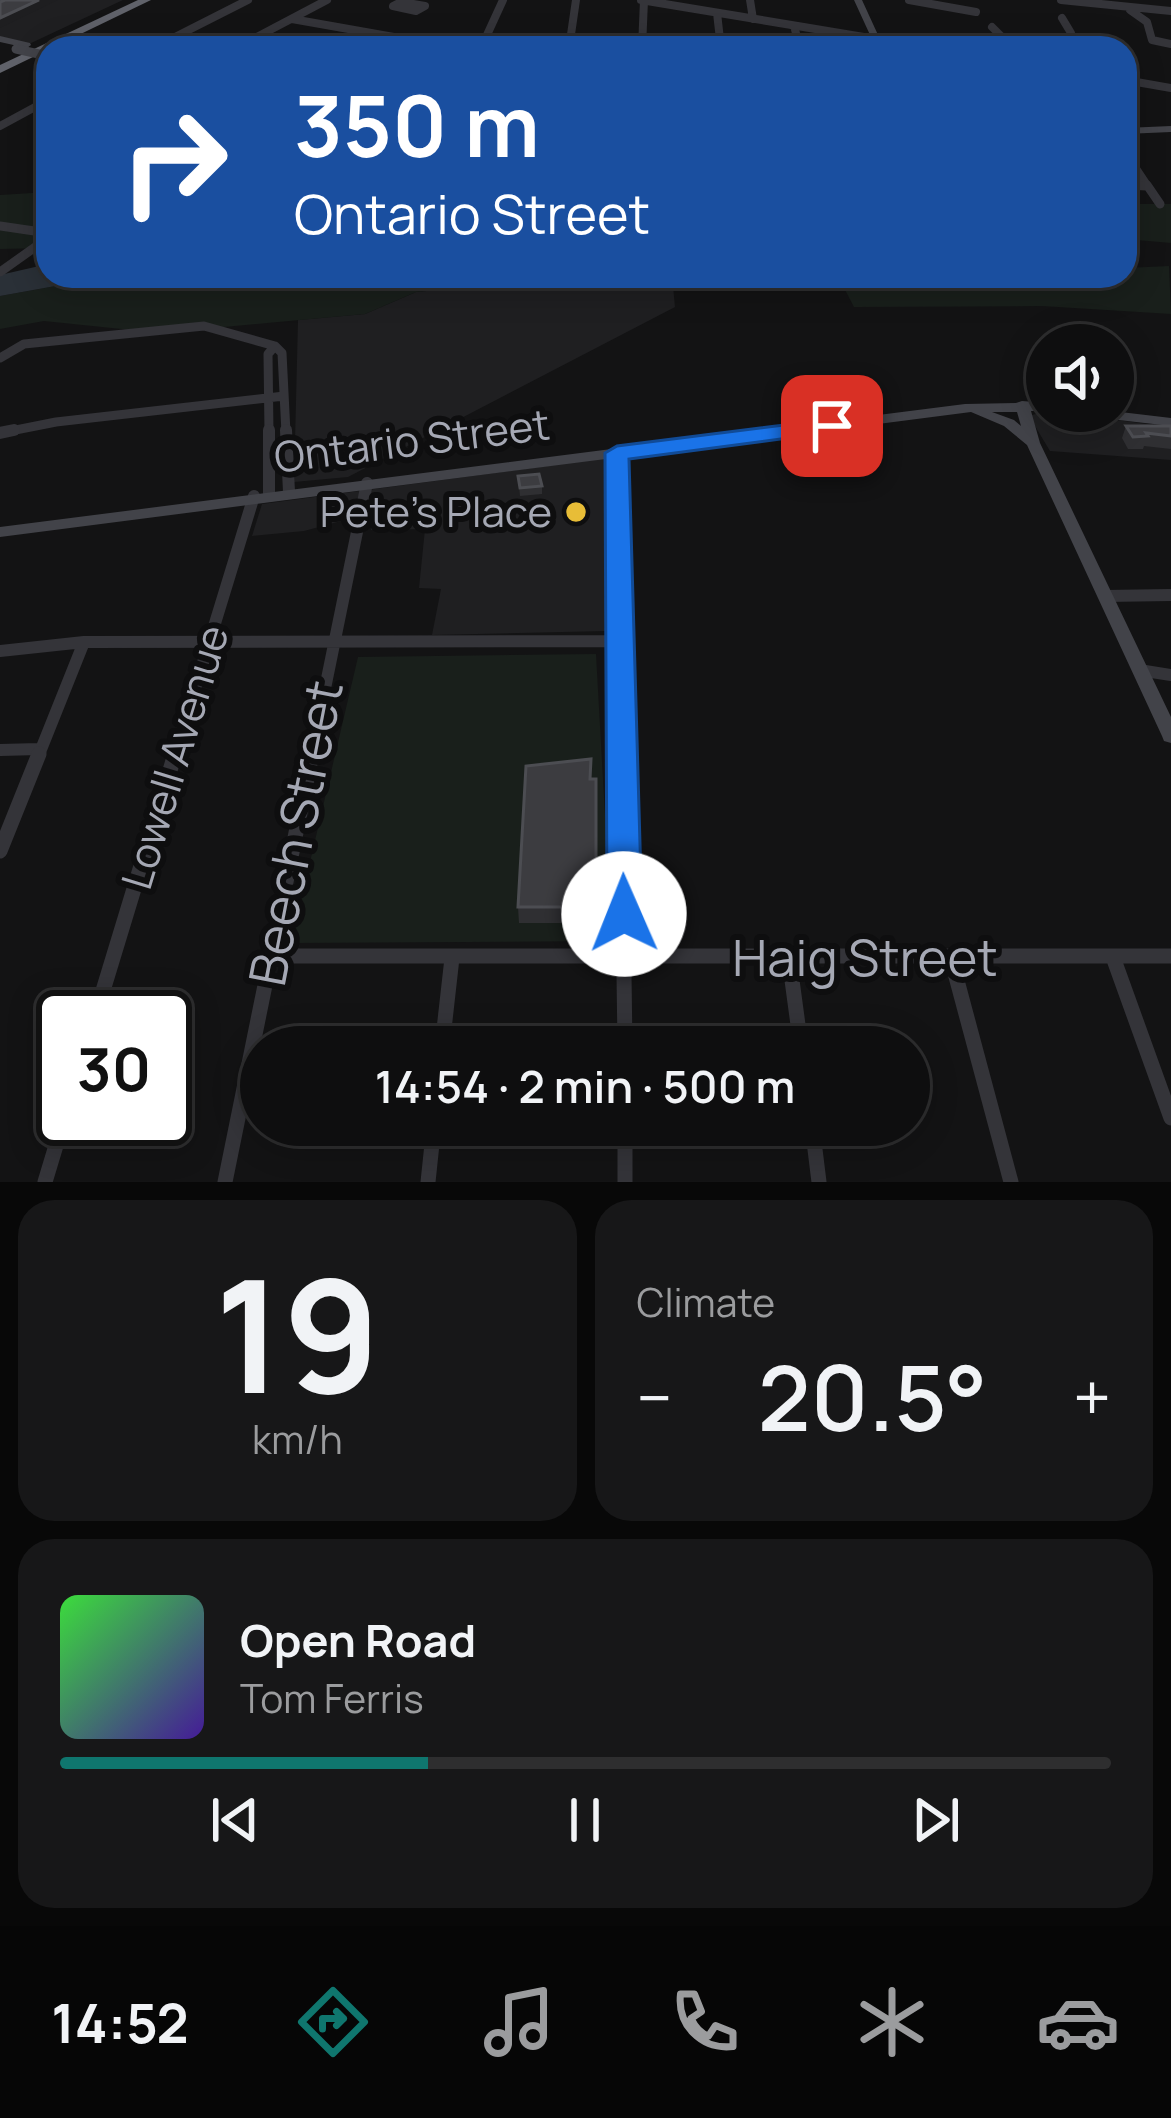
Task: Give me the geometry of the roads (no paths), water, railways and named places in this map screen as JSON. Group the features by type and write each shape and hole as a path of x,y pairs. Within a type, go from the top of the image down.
{"highway":[{"path":"57,36 146,0"},
{"path":"87,36 162,0"},
{"path":"2,73 23,50 36,45"},
{"path":"2,73 36,58"}],"main road":[{"path":"858,0 874,36"},
{"path":"0,42 36,52"},
{"path":"1137,130 1171,129"},
{"path":"1022,405 1033,443 1171,736"},
{"name":"Ontario Street","path":"0,532 964,408 1026,405"},
{"path":"964,408 1009,423 1033,443"},
{"path":"1134,418 1171,422"}],"street":[{"path":"177,36 248,0"},
{"path":"259,36 327,0"},
{"path":"486,36 503,0"},
{"path":"571,36 576,0"},
{"path":"642,36 643,0 841,36"},
{"path":"750,0 754,19"},
{"path":"909,0 976,12"},
{"path":"1061,0 1171,11"},
{"path":"1125,4 1147,22 1152,40 1171,44"},
{"path":"717,13 720,36"},
{"path":"1063,18 1068,36"},
{"path":"292,19 388,36"},
{"path":"794,26 797,36"},
{"path":"992,26 1002,36"},
{"path":"1137,82 1171,88"},
{"path":"0,126 36,106"},
{"path":"1137,171 1160,204"},
{"path":"1137,186 1147,186"},
{"path":"0,226 36,234"},
{"path":"0,272 36,246"},
{"path":"0,358 24,344 204,326 275,346 282,352 289,492"},
{"name":"Lowell Avenue","path":"103,990 210,642 262,495 268,353 275,346"},
{"path":"0,433 56,422 284,396"},
{"path":"617,453 625,1026"},
{"name":"Beech Street","path":"225,1182 367,483"},
{"path":"1105,596 1171,595"},
{"path":"0,651 84,642 620,641"},
{"path":"0,851 84,642"},
{"path":"1139,670 1171,675"},
{"path":"0,750 39,749"},
{"name":"Haig Street","path":"271,956 1171,956"},
{"path":"1113,957 1171,1118"},
{"path":"444,1026 452,958"},
{"path":"789,958 798,1026"},
{"path":"951,958 1011,1182"},
{"path":"45,1182 56,1146"},
{"path":"428,1182 432,1146"},
{"path":"626,1146 626,1182"},
{"path":"815,1146 819,1182"}],"place":[{"name":"Pete's Place","path":"576,512"}]}
